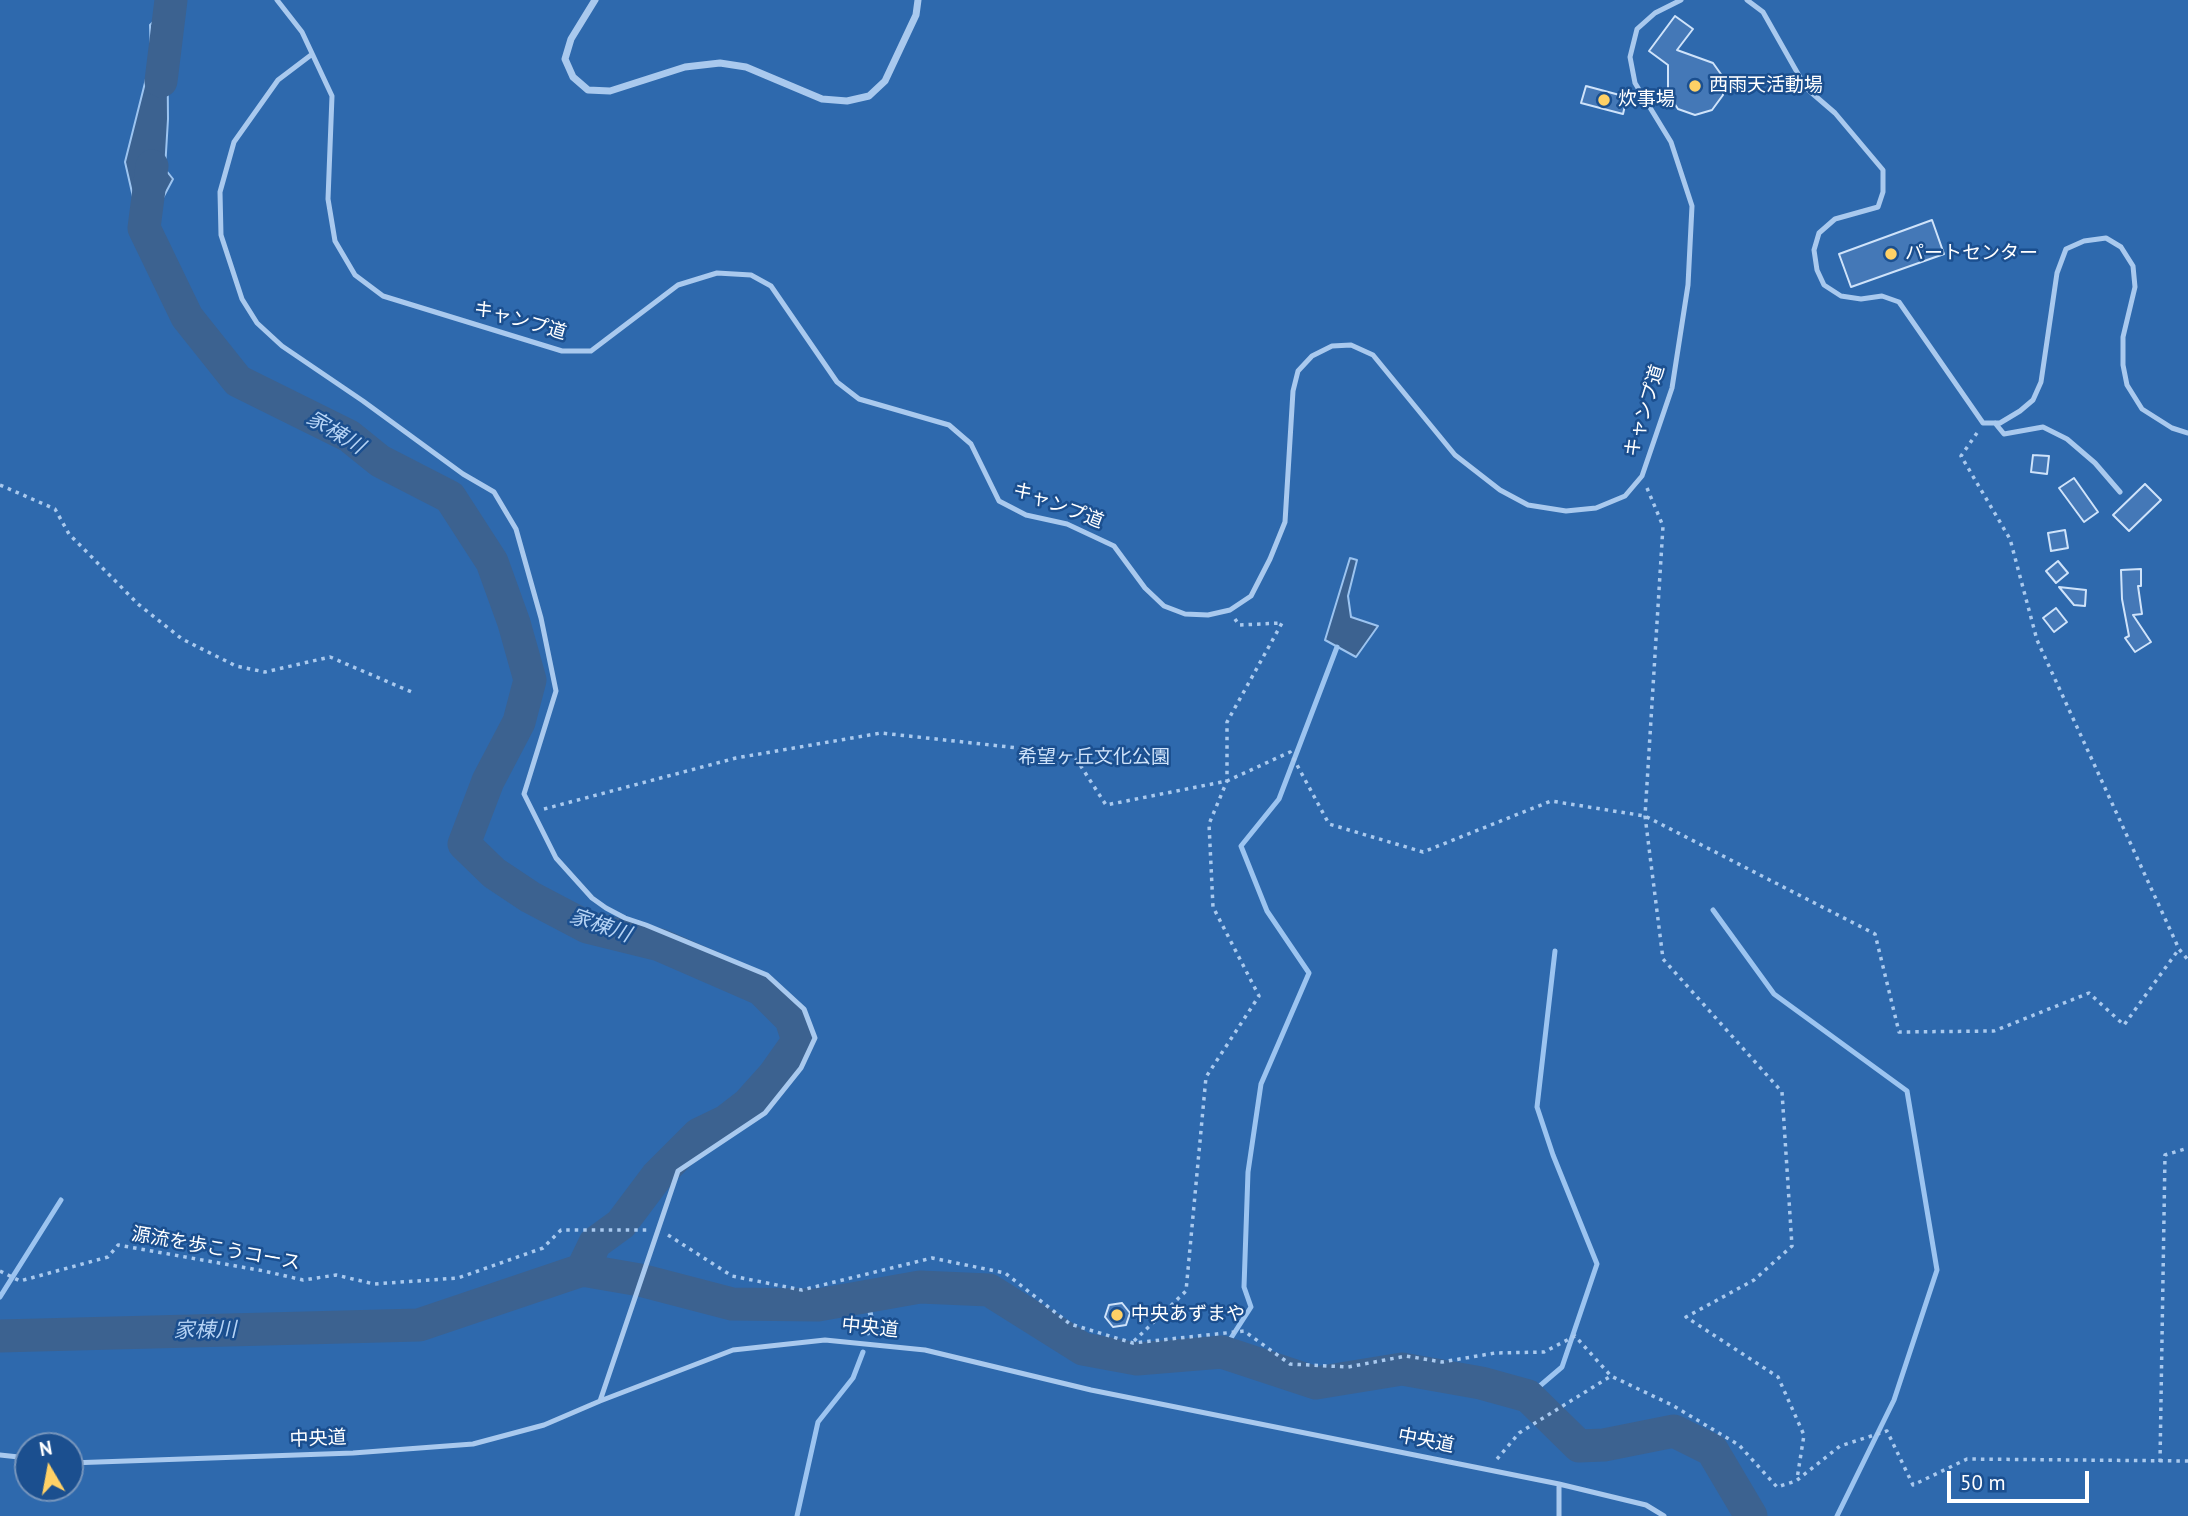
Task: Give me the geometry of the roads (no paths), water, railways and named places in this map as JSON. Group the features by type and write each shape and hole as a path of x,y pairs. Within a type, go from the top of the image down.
{"street":[{"path":"595,0 571,39 565,59 573,77 588,90 610,91 685,67 720,63 746,67 822,99 847,101 869,96 885,81 916,15 918,0"}],"lane":[{"name":"キャンプ道","path":"277,0 302,32 332,96 328,200 335,241 355,275 383,296 562,351 590,351 678,285 717,274 751,275 771,286 838,382 859,400 949,425 971,444 999,501 1026,514 1067,524 1115,546 1145,588 1164,606 1185,614 1208,615 1230,610 1251,596 1285,522 1293,391 1298,371 1312,356 1332,346 1352,345 1373,355 1455,455 1500,490 1528,505 1566,511 1597,508 1625,496 1642,476 1672,388 1688,285 1692,206 1671,142 1635,83 1630,57 1637,29 1655,13 1681,0"},
{"path":"1748,0 1763,12 1806,88 1835,113 1883,170 1883,192 1878,206 1835,219 1819,233 1814,250 1817,270 1824,285 1841,296 1861,299 1882,296 1899,302 1983,423 1995,423 2020,411 2033,400 2041,382 2057,273 2066,249 2084,241 2106,238 2121,247 2133,266 2135,287 2123,337 2123,365 2127,385 2142,409 2172,428 2188,433"},
{"path":"311,55 278,80 234,142 220,192 221,235 242,299 257,323 282,346 463,474 494,492 516,529 541,618 556,691 524,794 556,858 592,898 625,919 646,925 767,975 804,1009 815,1038 801,1068 765,1113 678,1171 600,1401"},
{"path":"1995,423 2004,434 2043,427 2067,439 2095,463 2120,492"},
{"name":"中央道","path":"84,1463 353,1453 473,1444 544,1425 733,1350 825,1340 925,1350 1091,1390 1559,1483 1646,1504 1664,1516"},
{"path":"1559,1483 1559,1516"}],"waterway":[{"name":"家棟川","path":"161,81 171,0"},
{"name":"家棟川","path":"0,1336 419,1325 582,1270 595,1243 621,1224 657,1176 699,1134 726,1121 748,1104 774,1075 798,1041 791,1019 761,989 660,945 587,927 530,897 494,873 464,844 488,781 519,722 530,680 514,623 492,562 450,497 380,461 349,436 238,381 187,317 144,228 152,166"},
{"path":"1222,1352 1251,1307 1244,1287 1248,1172 1261,1084 1309,973 1267,911 1241,846 1279,799 1337,647"},
{"path":"1713,910 1774,994 1907,1091 1937,1270 1894,1400 1837,1516"},
{"path":"1528,1396 1562,1367 1597,1264 1553,1155 1537,1107 1555,951"},
{"path":"0,1297 61,1200"},
{"path":"582,1270 640,1280 732,1304 818,1305 920,1287 989,1290 1083,1349 1137,1359 1222,1352 1316,1383 1402,1369 1481,1383 1528,1396 1579,1446 1604,1445 1674,1431 1712,1450 1751,1516"},
{"path":"867,1296 872,1322 868,1333"},
{"path":"797,1516 818,1422 853,1378 863,1352"}],"place":[{"name":"西雨天活動場","path":"1695,86"},
{"name":"炊事場","path":"1604,100"},
{"name":"パートセンター","path":"1891,254"},
{"name":"中央あずまや","path":"1117,1315"}],"park label":[{"name":"希望ヶ丘文化公園","path":"1094,758"}]}
